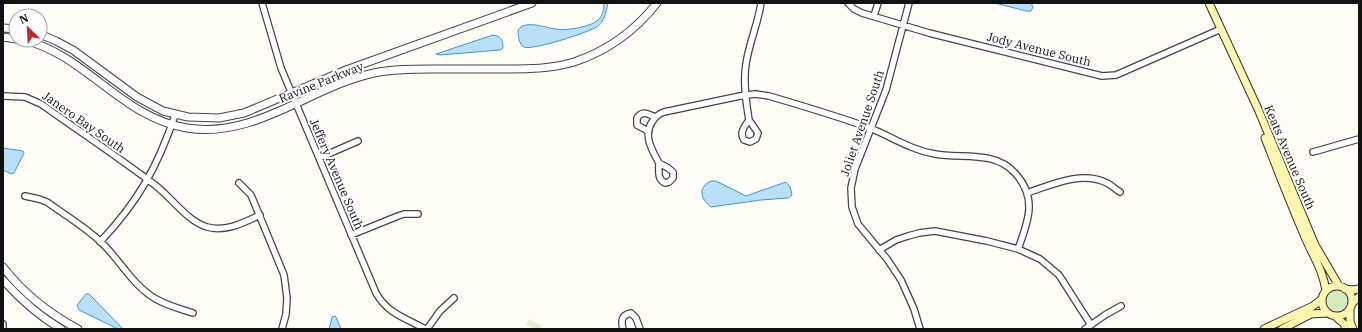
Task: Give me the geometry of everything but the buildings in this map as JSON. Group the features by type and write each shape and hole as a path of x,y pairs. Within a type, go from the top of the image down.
{"main road":[{"name":"Keats Avenue South","path":"1209,3 1258,110 1315,246 1342,288"},
{"name":"Keats Avenue South","path":"1223,32 1225,41 1278,172 1319,266 1326,292"},
{"path":"1264,329 1313,306 1334,286 1353,290 1359,289"},
{"path":"1342,288 1351,295 1350,322 1353,329"},
{"path":"1335,316 1343,315 1359,297"},
{"path":"1322,299 1324,309 1327,313"},
{"path":"1282,329 1311,314 1327,313 1335,316 1344,324 1346,329"}],"street":[{"name":"Jeffery Avenue South","path":"262,3 276,55 374,289 381,301 394,314 426,329"},
{"name":"Ravine Parkway","path":"48,38 73,50 142,100 163,111 175,115 200,118 219,118 231,117 257,108 346,70 532,3"},
{"name":"Ravine Parkway","path":"47,48 60,54 137,109 154,119 172,125 204,130 228,128 255,121 356,78 381,71 537,68 571,63 598,52 623,37 639,23 657,3"},
{"path":"749,120 744,77 761,3"},
{"name":"Jody Avenue South","path":"848,3 854,9 903,25 1102,76 1116,74 1223,32"},
{"path":"874,16 878,3"},
{"name":"Joliet Avenue South","path":"909,3 886,90 856,169 851,188 852,207 858,224 888,260 901,280 914,309 920,329"},
{"path":"659,163 648,140 648,131 655,117 664,112 746,94 769,96 871,128 909,146 928,152 940,155 983,157 996,160 1013,171 1022,182 1027,193 1029,216 1027,226 1018,249"},
{"name":"Janero Bay South","path":"3,96 22,96 35,101 148,180 192,219 207,226 217,228 228,227 260,215"},
{"path":"648,131 637,125 636,118 640,114 645,113 655,117"},
{"path":"100,242 126,213 148,180 161,153 175,115"},
{"path":"1313,152 1359,139"},
{"path":"319,158 358,141"},
{"path":"1027,193 1079,178 1094,179 1105,182 1120,192"},
{"path":"239,183 250,193 282,268 286,282 287,306 282,329"},
{"path":"25,196 46,202 100,242 136,282 150,295 162,303 193,313"},
{"path":"351,235 401,215 418,214"},
{"path":"879,250 896,240 919,233 935,231 987,241 1018,249 1040,259 1059,275 1091,325"},
{"path":"3,267 37,302 53,314 78,329"},
{"path":"3,280 27,304 61,329"},
{"path":"426,329 440,311 454,298"},
{"path":"1085,329 1121,306"},
{"path":"624,329 621,323 622,318 625,315 630,314 634,314 636,316 640,329"},
{"path":"3,324 3,329"}],"green space":[{"path":"1337,291 1344,294 1347,301 1344,308 1337,311 1330,308 1327,301 1330,294"},
{"path":"529,319 542,326 540,329 534,329 526,325"}],"water":[{"path":"604,3 608,3 604,18 598,26 593,29 538,46 524,47 520,42 518,30 522,26 526,25 566,29 590,25 600,18"},
{"path":"995,3 1031,3 1033,7 1031,11 1026,11"},
{"path":"493,35 500,37 503,43 503,48 500,50 440,55 436,54"},
{"path":"3,148 23,151 24,153 14,173 11,174 3,170"},
{"path":"711,181 716,181 746,196 786,182 790,187 792,195 788,198 711,207 707,204 703,197 702,190 704,186"},
{"path":"86,294 89,294 123,329 118,329 79,310 77,305"},
{"path":"335,316 341,329 329,329 332,317"}]}
